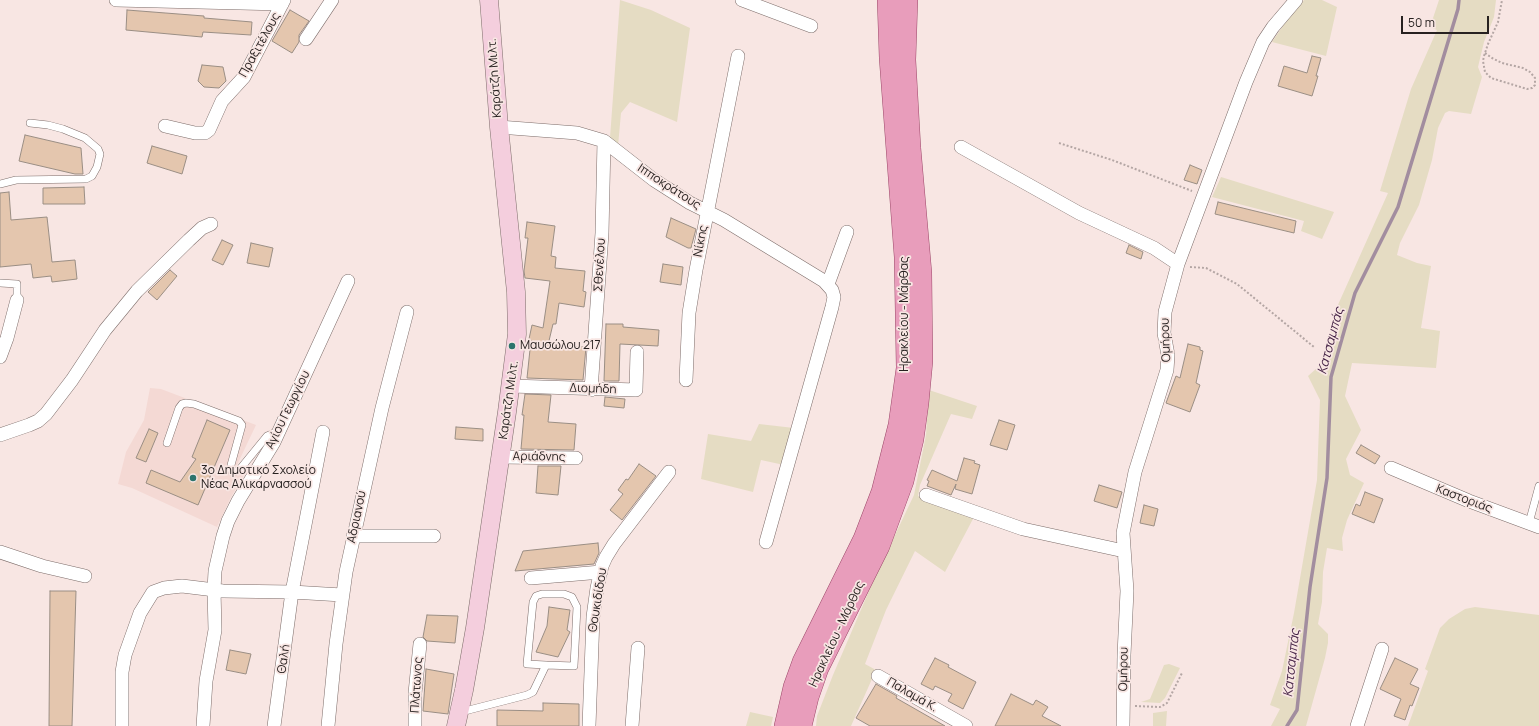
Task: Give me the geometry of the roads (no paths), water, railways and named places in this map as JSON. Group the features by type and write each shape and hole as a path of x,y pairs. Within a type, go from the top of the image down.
{"main road":[{"name":"Ηρακλείου - Μάρθας","path":"785,726 794,687 803,662 825,614 864,539 882,492 899,425 906,376 905,257 896,151 888,0"},
{"name":"Ηρακλείου - Μάρθας","path":"801,726 808,697 818,668 879,546 900,488 913,439 922,361 922,273 910,148 905,60 907,0"}],"street":[{"path":"116,0 283,2"},
{"path":"306,39 332,0"},
{"path":"742,0 811,26"},
{"name":"Ομήρου","path":"1123,726 1127,591 1123,533 1135,472 1167,370 1168,356 1164,333 1164,319 1178,264 1241,95 1263,42 1273,27 1296,0"},
{"name":"Καράτζη Μιλτ.","path":"457,719 470,661 501,456 517,334 517,307 486,1"},
{"name":"Πραξιτέλους","path":"164,126 195,133 205,133 209,130 222,101 244,77 283,2"},
{"name":"Νίκης","path":"686,380 690,313 698,256 738,56"},
{"name":"Ιπποκράτους","path":"499,127 577,133 604,141 654,180 707,212 724,220 828,284"},
{"name":"Σθενέλου","path":"591,390 602,233 604,141"},
{"path":"961,146 1073,209 1154,248 1178,264"},
{"path":"0,435 28,426 38,421 46,414 72,380 105,330 137,291 202,228 211,224"},
{"path":"766,542 832,306 833,294 828,284 847,232"},
{"name":"Αγίου Γεωργίου","path":"203,726 206,681 215,630 214,590 216,563 228,521 238,501 271,449 280,431 348,281"},
{"path":"0,357 7,338 17,300"},
{"name":"Αδριανού","path":"328,726 342,595 353,536 382,408 407,312"},
{"name":"Διομήδη","path":"511,386 591,390 636,390 637,352"},
{"name":"Θαλή","path":"274,726 292,592 323,432"},
{"name":"Αριάδνης","path":"501,456 576,458"},
{"name":"Καστοριάς","path":"1390,468 1428,485 1534,525"},
{"name":"Θουκιδίδου","path":"589,726 593,617 601,572 606,557 614,544 669,472"},
{"path":"926,494 1023,529 1124,551"},
{"path":"353,536 434,536"},
{"path":"0,552 42,566 85,576"},
{"path":"531,578 601,572"},
{"path":"122,726 124,662 139,617 148,598 156,590 182,586 214,590 342,595"},
{"name":"Πλάτωνος","path":"415,726 414,693 420,644"},
{"path":"632,726 638,648"},
{"path":"1356,726 1382,649"},
{"name":"Παλαμά Κ.","path":"878,676 966,726"}],"lane":[{"path":"0,184 16,180 86,179 92,176 97,167 100,154 98,149 85,138 63,129 48,125 30,123"},
{"path":"0,283 17,284 17,300"},
{"path":"167,443 179,408 182,404 186,403 194,404 239,421 242,425 231,465 232,472 240,469 267,436 280,431"},
{"path":"1534,525 1539,486"},
{"path":"542,594 564,594 574,600 577,607 574,666 546,665 527,664 533,602 536,596 542,594"},
{"path":"457,719 533,692 546,665"}],"waterway":[{"name":"Κατσαμπάς","path":"1287,726 1297,710 1310,587 1327,478 1331,377 1355,293 1398,207 1458,9 1459,0"}],"place":[{"name":"Μαυσώλου 217","path":"512,346"},
{"name":"3ο Δημοτικό Σχολείο Νέας Αλικαρνασσού","path":"193,478"}]}
